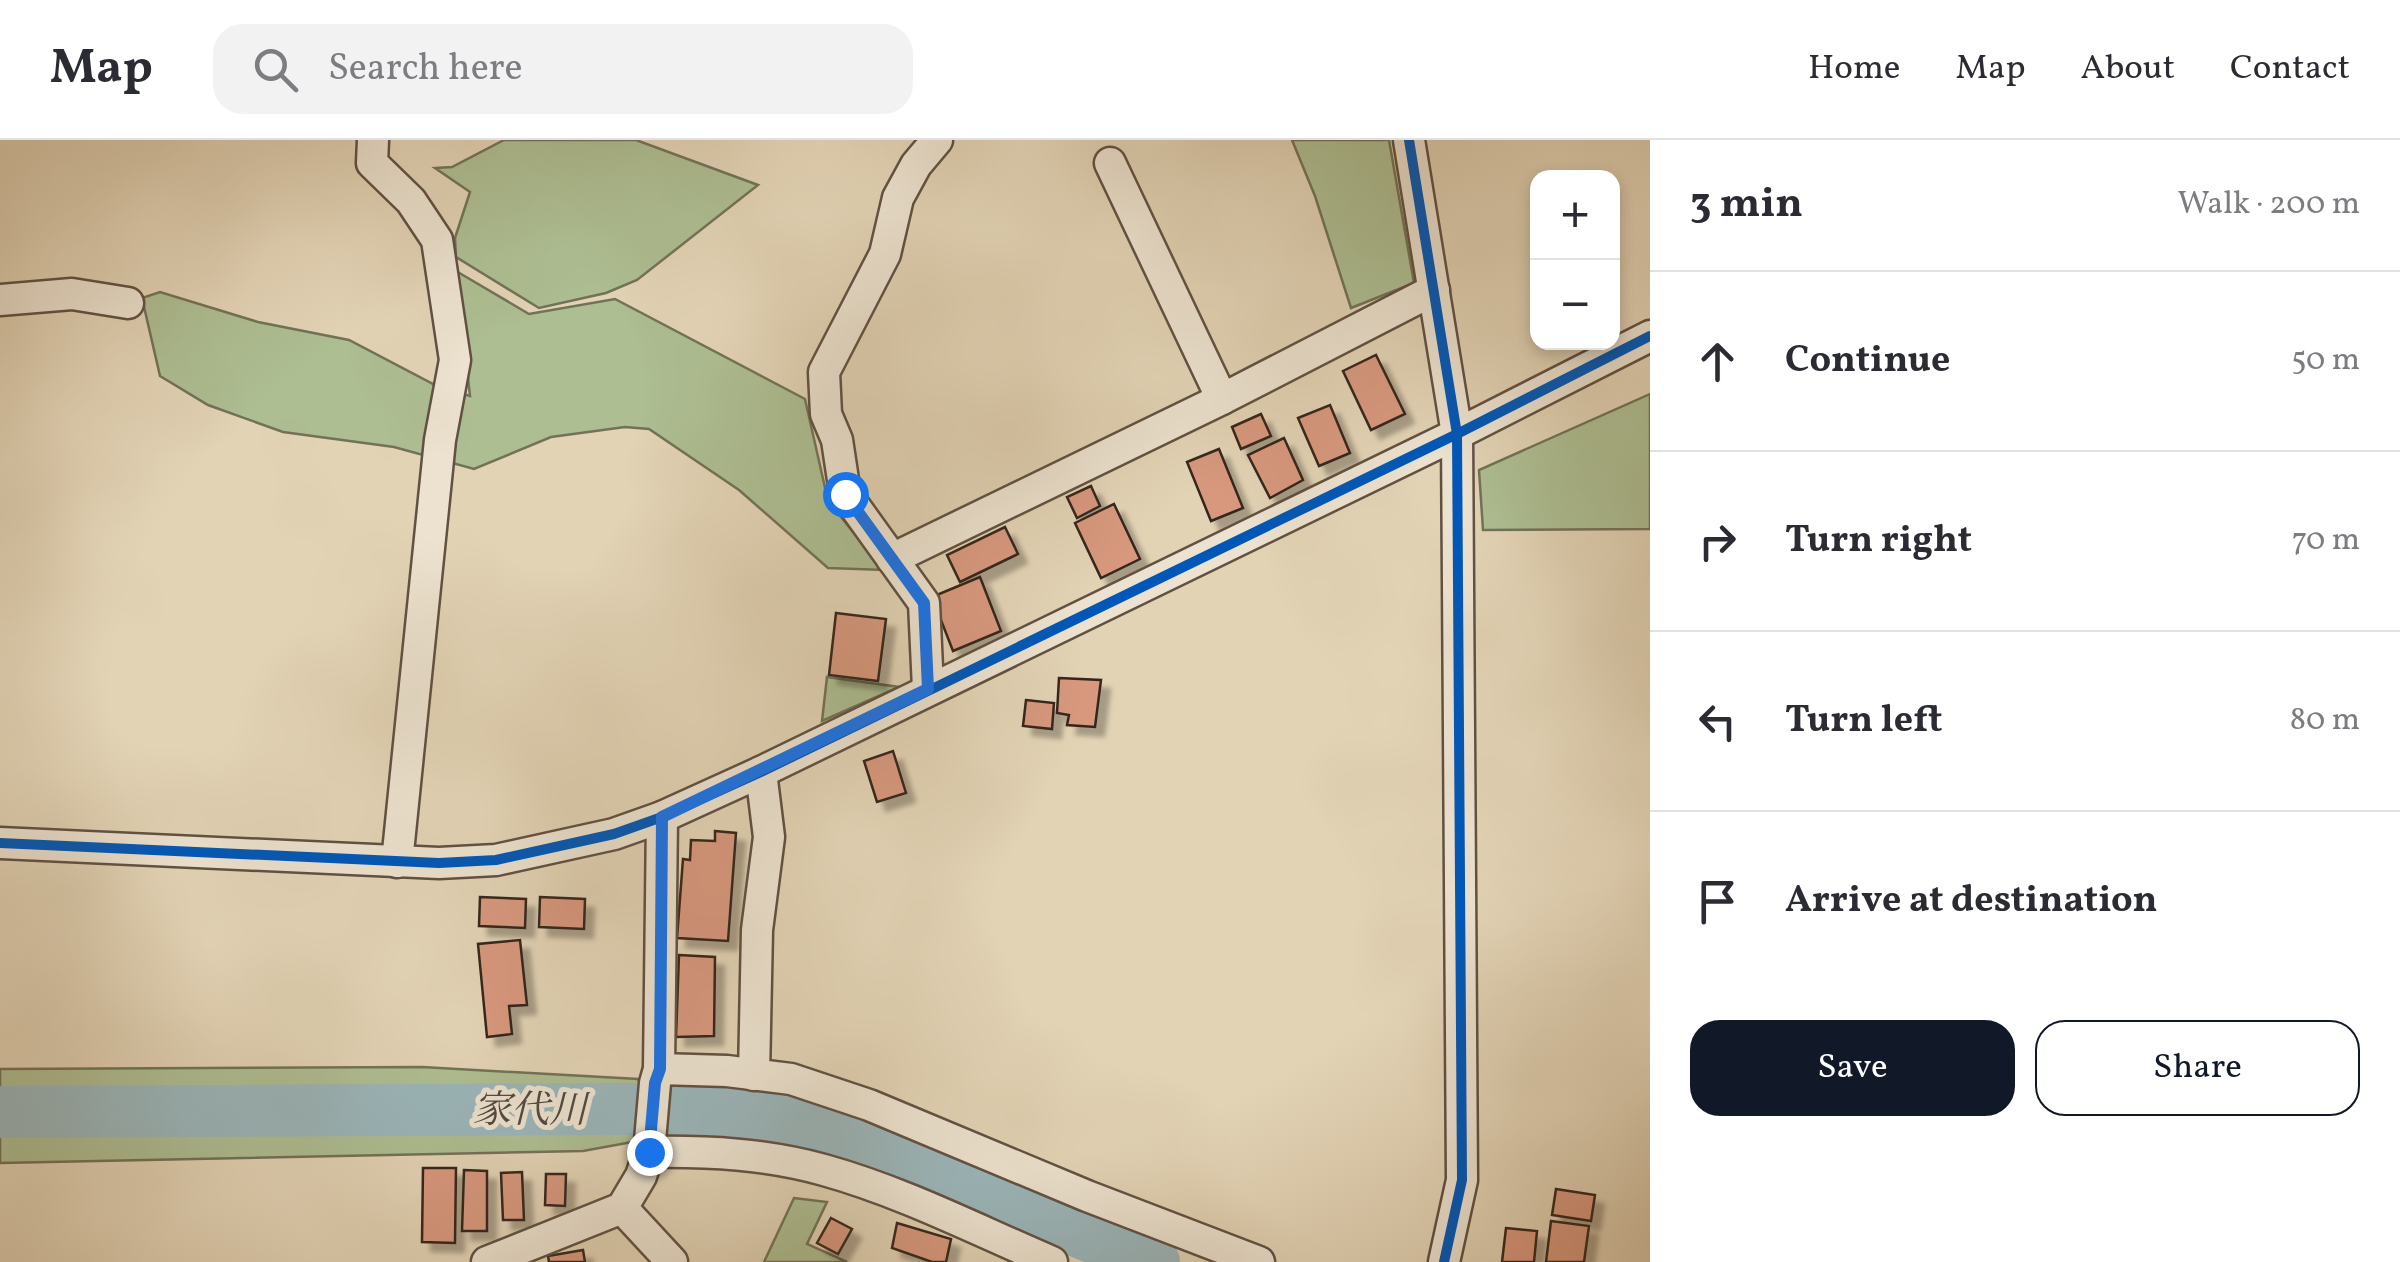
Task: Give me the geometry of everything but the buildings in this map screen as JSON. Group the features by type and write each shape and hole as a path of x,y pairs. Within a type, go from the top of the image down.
{"street":[{"path":"373,140 372,163 412,201 437,240 455,360 440,440 397,862"},
{"path":"928,689 924,603 845,494 837,440 826,414 824,372 885,254 898,198 937,140"},
{"path":"1409,140 1457,434 1462,1180 1444,1262"},
{"path":"1110,163 1222,398"},
{"path":"892,560 1434,290"},
{"path":"0,300 72,294 128,302"},
{"path":"0,843 397,862 496,860 614,834 761,772 1457,434 1650,336"},
{"path":"754,1075 757,930 769,837 761,772"},
{"path":"486,1262 622,1208 641,1176 651,1141 657,1076 662,817"},
{"path":"657,1076 754,1075 791,1080 869,1106 1258,1262"},
{"path":"651,1141 822,1169 884,1189 1000,1252 1052,1262"},
{"path":"622,1208 672,1262"}],"green space":[{"path":"504,140 636,140 758,185 637,280 606,293 539,308 456,257 455,238 470,192 435,168 452,167"},
{"path":"1292,140 1389,140 1414,283 1351,308 1315,196"},
{"path":"456,271 529,314 615,299 805,399 828,501 884,570 828,568 739,490 649,429 625,427 551,437 474,469 394,447 283,432 208,405 160,376 142,298 160,292 258,322 349,340 437,386 470,396"},
{"path":"1650,394 1650,529 1483,530 1479,470"},
{"path":"827,677 899,687 822,721"},
{"path":"422,1067 638,1079 665,1136 583,1151 0,1163 0,1069"},
{"path":"794,1198 827,1202 807,1244 847,1262 764,1262"}],"waterway":[{"name":"家代川","path":"0,1112 624,1109 703,1110 771,1118 861,1144 1154,1262"}],"cycle path":[{"path":"1409,140 1457,434 1462,1180 1444,1262"},
{"path":"0,843 439,863 496,860 614,834 761,772 1457,434 1650,336"}],"route":[{"path":"649,1152 655,1083 660,1069 662,817 928,689 924,603 845,494"}]}
